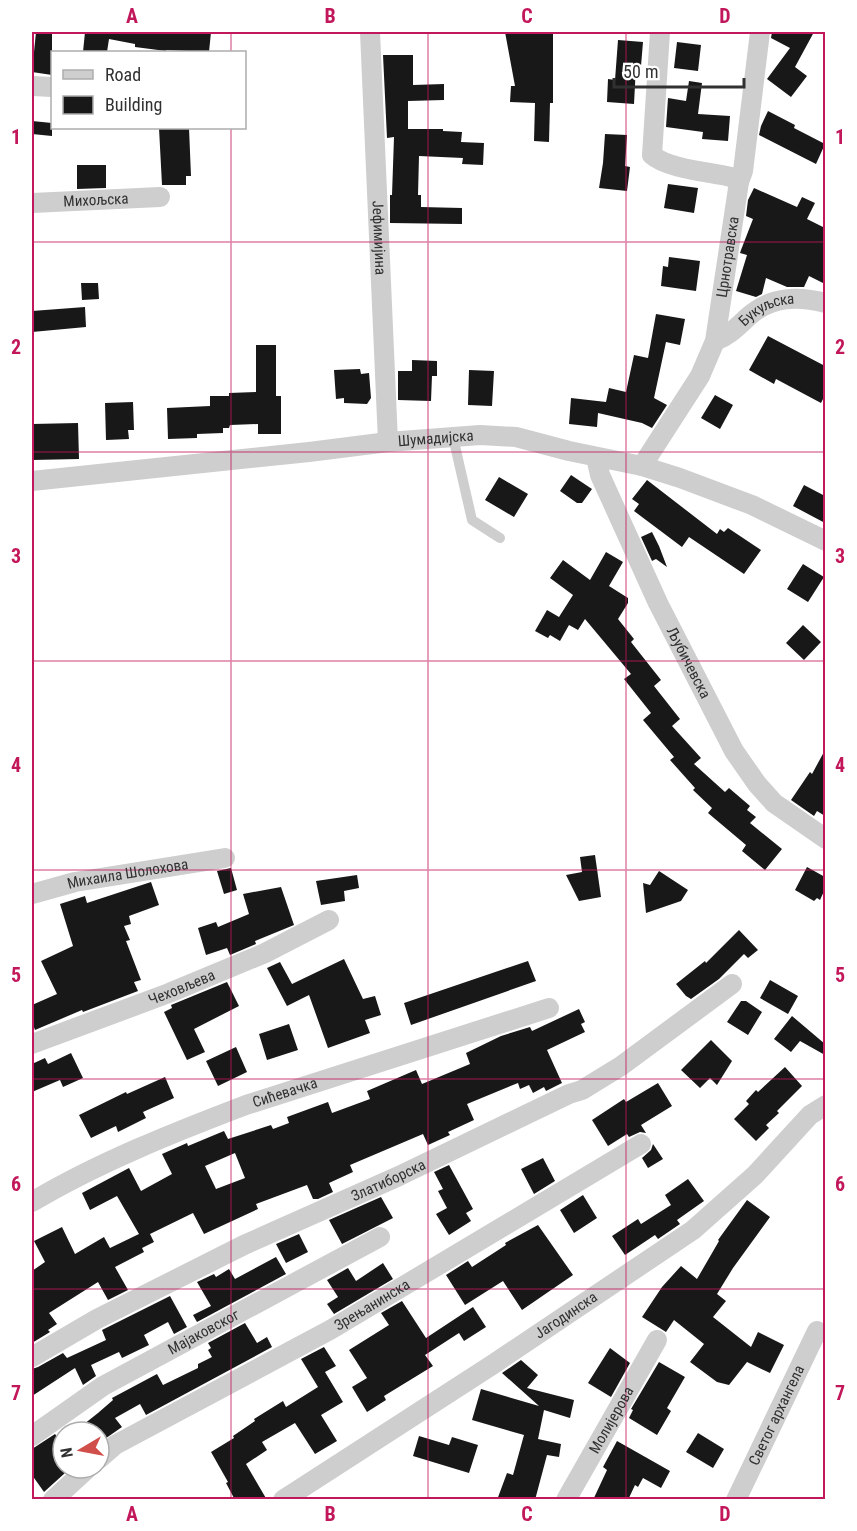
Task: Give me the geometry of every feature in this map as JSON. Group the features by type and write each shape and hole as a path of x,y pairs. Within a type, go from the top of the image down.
{"street":[{"name":"Јефимијина","path":"370,32 388,442"},
{"path":"660,32 652,156 670,164 731,177 739,182"},
{"name":"Црнотравска","path":"642,466 700,376 715,341 739,182 743,171 760,32"},
{"path":"32,86 51,87"},
{"name":"Михољска","path":"32,203 160,197"},
{"name":"Букуљска","path":"715,341 724,338 769,303 792,298 825,303"},
{"name":"Шумадијска","path":"32,480 388,442 480,435 516,437 642,466 752,505 825,541"},
{"name":"Љубичевска","path":"596,457 600,475 658,603 725,735 746,768 774,803 825,838"},
{"name":"Михаила Шолохова","path":"32,894 75,882 225,858"},
{"name":"Чеховљева","path":"32,1044 169,993 265,952 329,920"},
{"name":"Златиборска","path":"32,1357 97,1319 244,1245 399,1176 569,1094 582,1090 621,1066 732,984"},
{"name":"Сићевачка","path":"32,1202 82,1175 246,1105 549,1008"},
{"name":"Јагодинска","path":"282,1500 492,1365 693,1230 755,1175 810,1115 825,1105"},
{"name":"Зрењанинска","path":"111,1448 330,1330 641,1144"},
{"name":"Мајаковског","path":"32,1436 104,1386 380,1237"},
{"name":"Светог архангела","path":"736,1500 817,1331"},
{"name":"Молијерова","path":"566,1500 657,1340"},
{"path":"53,1500 75,1480"}],"lane":[{"path":"453,437 472,520 500,538"}],"building":[{"path":"36,32 52,32 51,75 32,72"},
{"path":"85,32 211,32 209,51 166,51 135,47 135,44 109,39 107,51 83,51"},
{"path":"505,32 553,32 553,103 550,103 549,142 534,141 535,103 510,102 511,86 515,86"},
{"path":"772,32 814,32 795,67 807,76 791,97 767,79 790,48 771,38"},
{"path":"618,40 643,42 641,66 636,66 634,104 607,102 608,79 615,80"},
{"path":"677,42 701,45 698,71 674,68"},
{"path":"383,55 413,55 413,85 444,84 444,100 408,101 408,129 443,129 443,131 462,132 461,142 484,143 483,165 462,164 463,158 419,156 418,195 421,195 421,207 462,208 462,224 390,223 394,137 387,138"},
{"path":"689,81 702,83 698,114 730,116 728,141 702,139 703,132 666,127 668,98 686,101"},
{"path":"768,111 825,144 816,164 759,135"},
{"path":"32,121 51,123 52,136 32,134"},
{"path":"159,129 189,129 191,176 186,176 186,185 162,185"},
{"path":"605,134 627,135 625,166 630,167 627,191 599,188"},
{"path":"77,165 106,165 106,188 77,189"},
{"path":"668,184 698,188 694,213 664,208"},
{"path":"754,188 797,207 802,197 815,203 807,219 825,228 825,284 809,276 804,287 787,287 766,278 762,294 756,297 736,291 747,255 740,253 753,219 746,216 748,200"},
{"path":"669,257 700,261 696,291 661,286 663,266 668,267"},
{"path":"81,283 98,283 99,299 82,300"},
{"path":"85,307 86,327 32,332 32,311"},
{"path":"656,314 685,319 680,345 666,342 654,398 667,405 652,428 642,423 598,413 597,427 569,424 571,398 606,402 609,388 626,392 634,355 648,358"},
{"path":"768,336 825,366 825,395 821,403 776,379 774,384 749,370"},
{"path":"256,345 276,345 276,396 281,396 281,434 258,434 258,424 230,425 229,428 223,428 223,433 197,434 197,438 168,439 167,408 210,406 210,396 256,392"},
{"path":"412,360 437,361 437,376 432,376 431,401 398,400 398,371 412,371"},
{"path":"360,369 361,374 369,373 371,398 367,404 344,403 344,398 336,399 334,370"},
{"path":"469,370 494,371 492,406 468,405"},
{"path":"715,395 733,405 720,429 701,418"},
{"path":"133,402 134,430 128,430 129,439 106,440 105,403"},
{"path":"78,423 79,459 32,460 32,424"},
{"path":"571,475 592,489 582,503 577,503 560,491"},
{"path":"499,477 528,494 514,517 485,500"},
{"path":"647,480 717,534 720,529 724,532 728,528 761,550 744,574 689,537 682,547 634,511 639,504 632,499"},
{"path":"804,485 825,496 825,523 793,506"},
{"path":"652,532 667,567 656,559 652,561 641,537"},
{"path":"606,552 623,562 609,586 628,598 628,603 618,619 634,639 631,642 661,680 654,686 680,719 672,726 701,758 694,764 725,792 729,788 750,806 747,810 756,817 750,823 782,849 765,870 742,851 746,845 708,813 712,808 693,790 695,788 670,760 674,757 643,720 651,713 624,679 631,674 585,619 578,630 569,625 560,641 550,635 548,638 535,631 547,610 559,617 573,595 550,578 563,560 590,580"},
{"path":"803,564 824,577 808,602 787,589"},
{"path":"803,625 821,642 804,660 786,643"},
{"path":"825,750 825,816 817,811 814,816 791,800 810,772 812,774"},
{"path":"595,855 601,897 579,901 566,875 582,872 580,857"},
{"path":"807,867 825,877 825,889 820,900 817,898 814,901 795,890"},
{"path":"231,868 237,890 224,894 217,871"},
{"path":"659,871 688,890 681,901 646,913 643,883 650,885"},
{"path":"357,875 359,888 344,891 345,901 321,905 316,881"},
{"path":"151,882 159,905 129,916 131,924 124,926 130,940 126,941 141,980 134,982 138,991 83,1012 82,1010 35,1030 32,1022 32,1005 57,994 41,961 73,946 60,904 85,896 87,903"},
{"path":"281,887 294,925 255,941 256,944 230,955 227,948 206,955 198,928 216,922 218,927 249,914 243,894"},
{"path":"739,930 758,950 748,958 744,954 719,979 691,999 686,996 676,984 705,961 706,963"},
{"path":"344,959 363,999 375,996 381,1015 365,1020 370,1033 328,1048 309,995 287,1006 267,968 280,962 292,984"},
{"path":"528,961 536,981 411,1025 404,1003"},
{"path":"770,980 798,996 788,1014 760,998"},
{"path":"227,982 239,1006 194,1029 205,1052 187,1060 164,1012 172,1008 171,1005"},
{"path":"741,1001 746,1001 762,1012 748,1035 727,1022"},
{"path":"579,1009 585,1022 581,1024 585,1032 547,1050 562,1083 546,1091 544,1087 533,1093 529,1085 520,1089 518,1083 467,1104 474,1120 448,1132 450,1135 428,1145 423,1134 350,1165 353,1172 329,1183 333,1192 318,1199 313,1199 307,1185 256,1204 258,1209 204,1234 193,1213 150,1234 154,1242 142,1248 144,1252 115,1267 128,1290 108,1300 98,1282 49,1313 57,1324 48,1330 50,1332 32,1343 32,1271 45,1262 34,1241 62,1227 75,1254 104,1237 110,1248 139,1234 117,1196 90,1210 82,1193 129,1168 141,1191 172,1174 162,1154 187,1143 188,1146 224,1131 228,1139 271,1125 273,1129 289,1123 287,1117 328,1102 332,1113 370,1099 367,1091 416,1070 422,1084 470,1064 466,1053 501,1036 530,1027 532,1031","holes":["235,1153 245,1178 216,1189 205,1166"]},
{"path":"792,1016 825,1044 825,1055 800,1041 791,1052 774,1039"},
{"path":"289,1024 298,1050 267,1060 259,1034"},
{"path":"711,1040 732,1061 717,1085 710,1078 700,1088 681,1070"},
{"path":"236,1047 247,1072 218,1086 206,1061"},
{"path":"71,1053 83,1078 63,1087 60,1080 32,1092 32,1064 45,1058 48,1064"},
{"path":"785,1067 802,1086 777,1111 779,1113 766,1125 769,1128 756,1141 734,1119 749,1104 746,1101 756,1090 758,1092"},
{"path":"165,1077 174,1098 143,1112 146,1118 118,1132 116,1126 91,1138 79,1115 126,1092 127,1094"},
{"path":"658,1083 672,1106 641,1125 646,1133 640,1132 629,1137 627,1134 608,1146 592,1120 624,1099 626,1102"},
{"path":"653,1144 663,1159 648,1168 642,1158 651,1150"},
{"path":"543,1158 555,1181 534,1194 521,1169"},
{"path":"449,1165 473,1209 466,1213 471,1221 449,1235 436,1214 447,1208 438,1191 443,1189 434,1172"},
{"path":"688,1179 704,1201 677,1220 680,1224 658,1239 655,1235 625,1255 612,1236 638,1219 641,1224 671,1205 665,1195"},
{"path":"583,1195 597,1218 574,1233 560,1210"},
{"path":"381,1197 393,1218 342,1244 329,1220"},
{"path":"747,1200 770,1217 717,1294 726,1301 713,1317 751,1347 758,1332 784,1345 770,1373 747,1362 729,1385 717,1382 690,1362 704,1344 674,1320 666,1332 642,1317 662,1287 681,1266 697,1279 718,1240"},
{"path":"538,1225 573,1275 522,1310 503,1281 465,1305 446,1275 468,1261 472,1267 506,1245 505,1243"},
{"path":"299,1234 308,1252 286,1263 276,1244"},
{"path":"276,1257 286,1274 197,1322 193,1315 211,1306 197,1282 214,1274 216,1277 229,1269 235,1279"},
{"path":"383,1263 393,1279 334,1314 327,1304 338,1297 327,1280 348,1268 356,1281"},
{"path":"170,1296 187,1327 174,1334 168,1322 144,1335 149,1345 122,1358 119,1352 91,1365 96,1376 83,1385 75,1368 32,1396 32,1369 63,1353 67,1358 106,1340 102,1330"},
{"path":"402,1301 426,1338 473,1307 486,1327 464,1341 459,1333 425,1355 433,1366 384,1396 386,1400 367,1412 352,1387 367,1378 349,1350 389,1325 381,1313"},
{"path":"245,1323 257,1343 267,1337 272,1347 146,1415 140,1404 115,1418 122,1427 111,1435 111,1420 89,1420 113,1400 112,1398 157,1374 163,1385 198,1368 198,1364 212,1357 208,1350 211,1348 208,1343"},
{"path":"324,1347 336,1366 325,1372 343,1402 321,1415 337,1441 315,1454 295,1423 262,1442 267,1450 246,1464 267,1500 235,1500 211,1452 234,1438 233,1436 255,1421 254,1419 283,1401 286,1407 318,1387 301,1359"},
{"path":"610,1348 630,1363 611,1397 588,1383"},
{"path":"521,1360 538,1375 527,1388 574,1400 570,1418 544,1410 538,1439 561,1444 559,1457 547,1455 535,1500 497,1500 507,1473 513,1475 524,1435 472,1420 481,1389 539,1406 502,1373"},
{"path":"659,1362 685,1377 667,1408 671,1411 657,1435 629,1418 633,1410 631,1409"},
{"path":"698,1433 724,1449 713,1468 686,1452"},
{"path":"419,1436 449,1445 452,1437 478,1445 469,1473 413,1456"},
{"path":"51,1437 51,1480 57,1480 44,1492 32,1475 32,1449"},
{"path":"617,1441 670,1471 661,1488 643,1478 638,1487 635,1485 628,1500 593,1500 607,1470 603,1467"}]}
